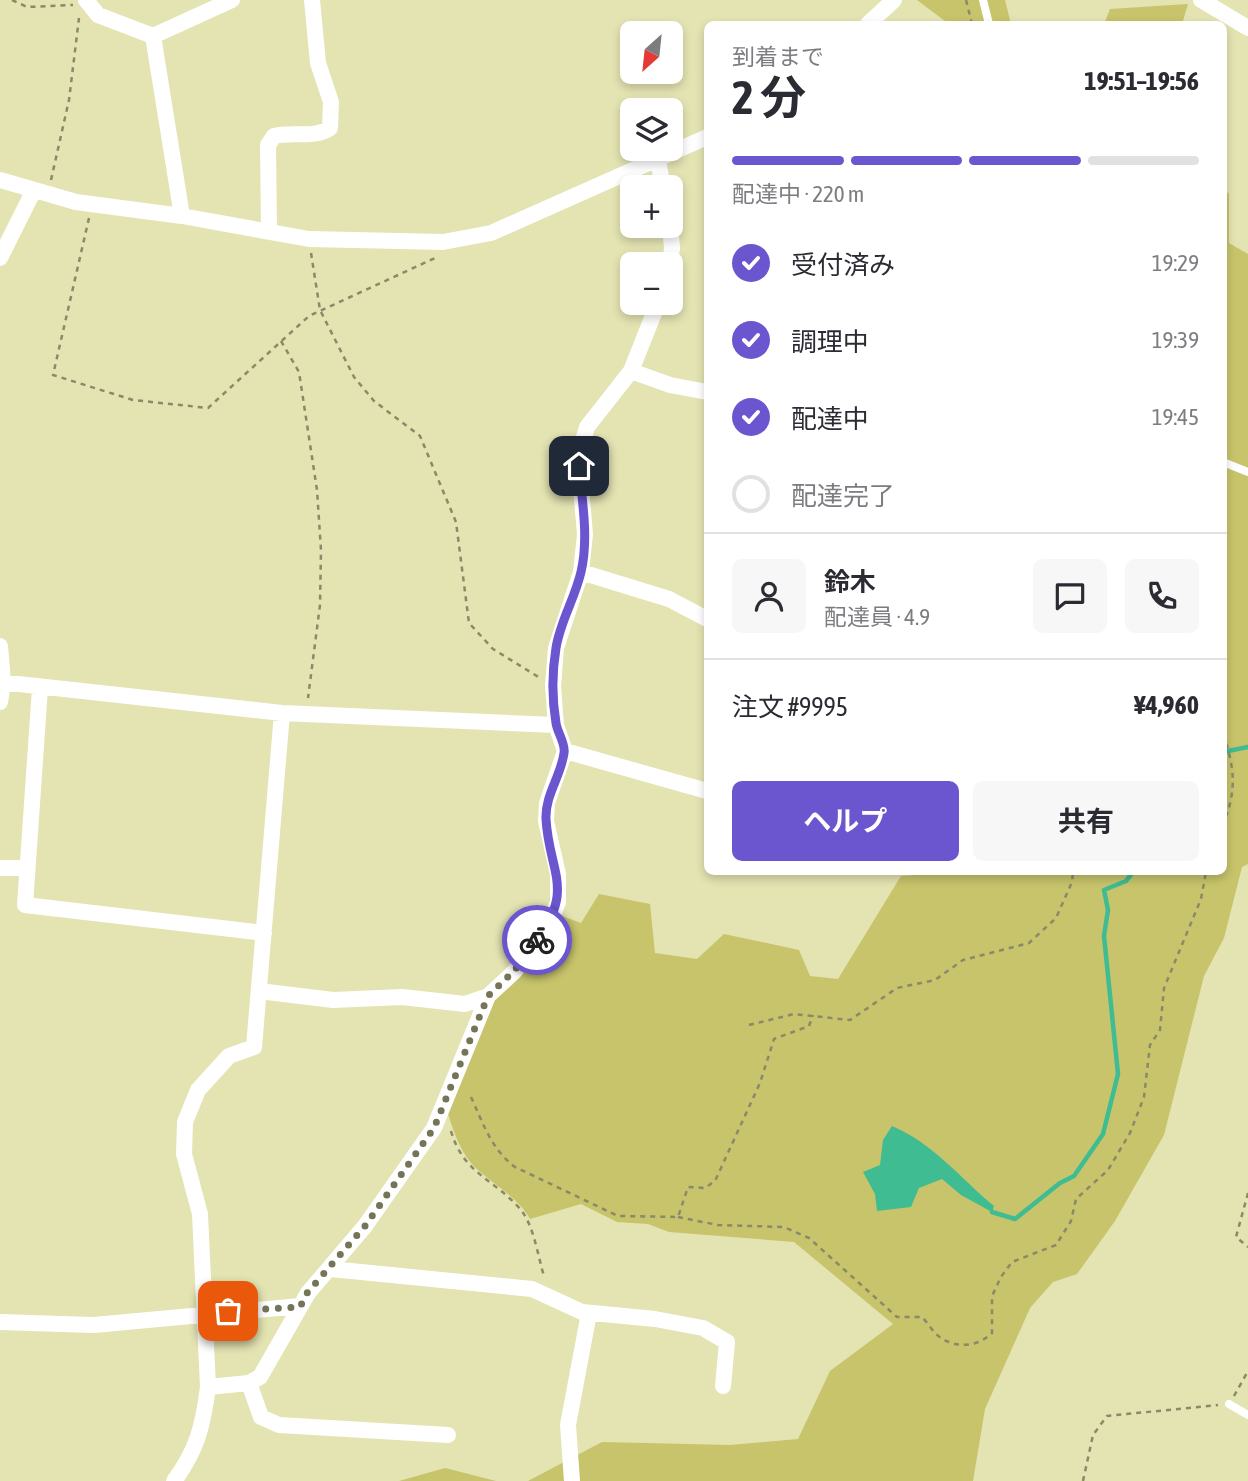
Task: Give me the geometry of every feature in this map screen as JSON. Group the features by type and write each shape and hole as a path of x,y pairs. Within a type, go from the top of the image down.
{"street":[{"path":"85,3 114,23 153,36 232,0"},
{"path":"268,231 268,145 274,136 286,133 322,134 330,128 331,102 318,63 312,0"},
{"path":"870,21 894,0"},
{"path":"1200,0 1248,28"},
{"path":"153,36 182,216"},
{"path":"683,149 704,138"},
{"path":"0,180 92,204 182,216 309,239 464,240 491,233 658,161 661,175"},
{"path":"0,258 41,192"},
{"path":"208,1387 248,1383 260,1377 307,1293 331,1269 434,1128 488,996 514,971 549,925 558,902 558,874 546,821 547,803 565,751 556,725 553,687 556,648 581,572 585,534 579,466 581,447 587,427 631,370 653,315"},
{"path":"631,370 670,385 704,391"},
{"path":"581,572 669,598 704,617"},
{"path":"0,646 0,702"},
{"path":"1,682 306,715 556,725"},
{"path":"40,688 25,868 25,905 264,933"},
{"path":"174,1481 192,1456 204,1414 208,1387 200,1214 184,1154 185,1122 198,1090 229,1056 254,1047 282,713"},
{"path":"565,751 704,790"},
{"path":"0,868 25,868"},
{"path":"259,992 333,1000 402,997 465,1004 488,996"},
{"path":"331,1269 532,1289 582,1312 655,1319 703,1328 727,1342 723,1385"},
{"path":"0,1322 94,1325 204,1313 300,1307"},
{"path":"572,1481 568,1425 589,1313"},
{"path":"248,1383 261,1417 279,1425 448,1435"}],"lane":[{"path":"983,0 988,21"},
{"path":"1227,464 1248,472"},
{"path":"1229,1404 1248,1415"}],"path":[{"path":"12,0 27,6 85,3 69,100 41,192"},
{"path":"965,0 971,21"},
{"path":"92,204 53,375 133,400 208,408 280,339 320,310 440,256"},
{"path":"309,239 320,310 354,377 374,401 419,436 456,522 469,622 493,649 553,687"},
{"path":"280,339 299,372 317,490 321,550 320,606 306,715"},
{"path":"1227,745 1234,791 1227,812"},
{"path":"749,1025 794,1014 850,1020 897,988 935,980 963,960 1029,943 1056,918 1073,875"},
{"path":"471,1097 492,1144 500,1156 514,1167 618,1216 677,1217 718,1225 796,1230 897,1317 922,1317 936,1334 959,1345 977,1344 992,1333 992,1296 1000,1278 1012,1262 1056,1245 1071,1221 1076,1199 1108,1170 1130,1133 1144,1097 1150,1045 1160,1030 1164,988 1201,899 1205,875"},
{"path":"677,1217 688,1187 705,1188 715,1181 760,1083 774,1039 809,1026 813,1016"},
{"path":"444,1107 454,1142 474,1172 521,1210 549,1295"},
{"path":"1248,1193 1236,1237 1248,1247"},
{"path":"1083,1481 1093,1435 1107,1416 1229,1404 1248,1371"}],"shaded area":[{"path":"917,0 1005,0 1010,21 945,21"},
{"path":"1188,4 1183,21 1105,21 1110,9"},
{"path":"1227,192 1229,243 1248,254 1248,864 1242,867 1224,938 1204,976 1164,1135 1115,1221 1077,1274 1053,1282 1030,1308 985,1409 973,1481 528,1481 602,1442 730,1445 798,1439 830,1371 893,1324 794,1242 669,1232 648,1224 617,1222 581,1204 530,1219 513,1198 471,1163 457,1140 445,1105 483,1008 554,913 581,923 599,894 650,904 655,953 697,959 724,934 799,950 810,976 838,979 901,876 1227,875"},
{"path":"892,1126 907,1133 946,1162 994,1206 992,1212 961,1195 942,1179 919,1188 911,1207 877,1211 875,1194 863,1172 880,1165 883,1140"},
{"path":"445,1468 496,1481 399,1481"}],"waterway":[{"path":"1227,751 1248,747"},
{"path":"992,1212 1015,1219 1060,1183 1074,1176 1103,1134 1118,1074 1104,936 1108,910 1104,890 1126,881 1131,875"}],"way so far":[{"path":"228,1311 300,1307 307,1293 331,1269 365,1226 434,1128 453,1089 488,996 514,971 537,940"}],"route":[{"path":"537,940 549,925 558,902 558,874 546,821 547,803 565,751 556,725 553,687 560,631 581,572 585,534 579,466"}]}
